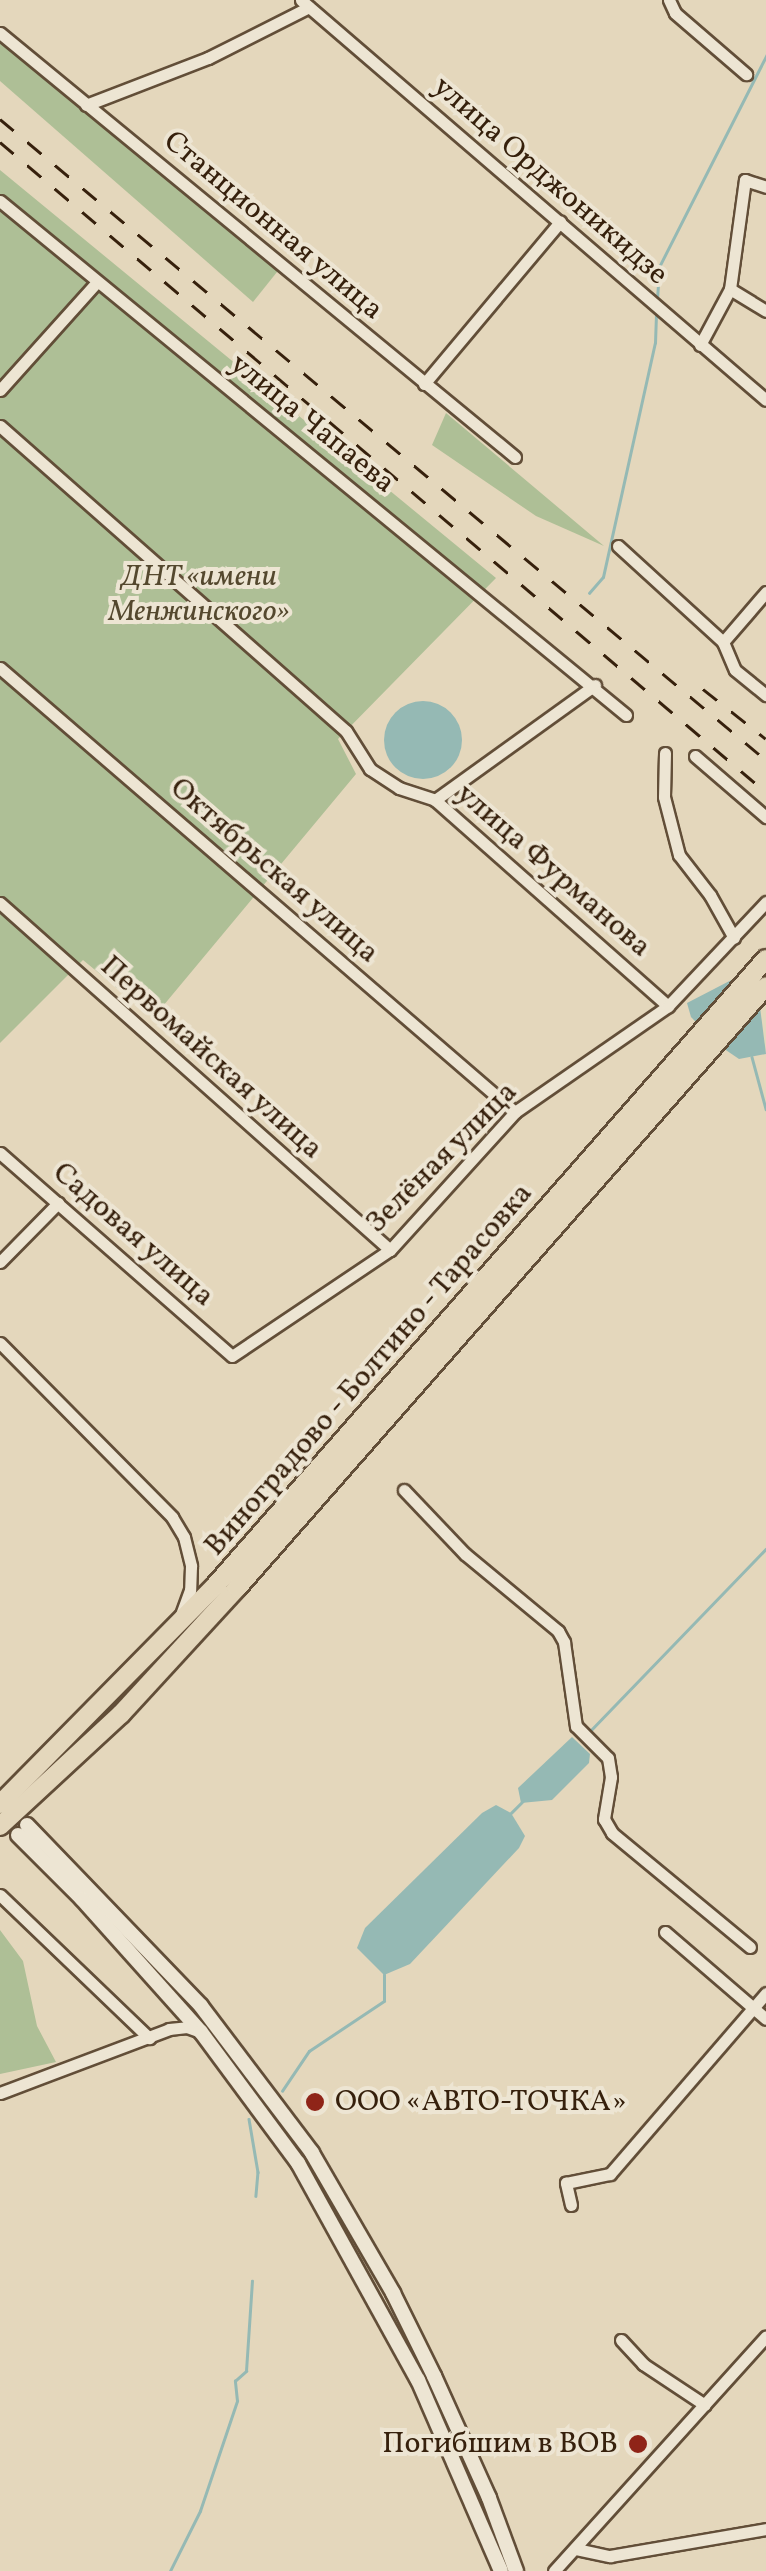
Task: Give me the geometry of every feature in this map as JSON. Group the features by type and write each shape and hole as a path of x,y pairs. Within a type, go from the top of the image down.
{"main road":[{"name":"Виноградово - Болтино - Тарасовка","path":"0,1826 121,1714 238,1588 698,1051 766,960"},
{"name":"Виноградово - Болтино - Тарасовка","path":"0,1804 168,1638 698,1051 766,986"}],"street":[{"path":"668,0 675,13 746,74"},
{"path":"86,105 208,58 305,3"},
{"name":"улица Орджоникидзе","path":"305,3 766,400"},
{"name":"Станционная улица","path":"0,33 515,457"},
{"path":"700,346 730,289 745,180 766,187"},
{"name":"улица Чапаева","path":"0,201 626,715"},
{"path":"424,384 560,222"},
{"path":"0,390 97,282"},
{"path":"730,289 766,311"},
{"name":"улица Фурманова","path":"0,426 346,731 370,769 399,788 435,800 668,1006"},
{"path":"618,546 723,642 735,670 766,696"},
{"path":"723,642 766,592"},
{"name":"Октябрьская улица","path":"0,668 515,1112"},
{"path":"435,800 594,685"},
{"path":"664,753 664,797 679,855 710,896 734,938"},
{"path":"694,756 766,817"},
{"name":"Первомайская улица","path":"0,902 390,1250"},
{"name":"Зелёная улица","path":"232,1356 390,1250 515,1112 668,1006 766,902"},
{"name":"Садовая улица","path":"0,1153 232,1356"},
{"path":"0,1262 58,1203"},
{"path":"0,1343 172,1518 184,1537 191,1566 190,1590 168,1638"},
{"path":"404,1490 464,1554 558,1630 564,1642 576,1726 608,1758 611,1777 604,1819 612,1833 750,1947"},
{"path":"501,2571 442,2430 378,2302 298,2164 201,2032 23,1830 201,2006 312,2154 393,2293 434,2376 490,2498 516,2571"},
{"path":"0,1895 148,2038"},
{"path":"666,1932 766,2019"},
{"path":"572,2206 566,2184 610,2174 766,1993"},
{"path":"161,2032 170,2016 168,1997"},
{"path":"0,2094 180,2026 201,2032"},
{"path":"554,2571 766,2336"},
{"path":"621,2340 643,2364 705,2405"},
{"path":"576,2549 610,2556 766,2529"}],"green space":[{"path":"0,42 281,267 253,302 0,81"},
{"name":"ДНТ «имени Менжинского»","path":"0,170 496,578 338,739 356,774 153,1018 83,960 0,1043"},
{"path":"446,413 604,546 536,516 432,445"},
{"path":"0,1930 23,1961 37,2026 56,2062 0,2074"}],"water":[{"path":"423,701 438,704 450,713 459,725 459,755 450,767 438,776 423,779 408,776 396,767 387,755 384,740 387,725 396,713 408,704"},
{"path":"743,974 760,1007 766,1054 739,1059 717,1044 691,1017 687,1003"},
{"path":"572,1737 590,1754 589,1763 552,1800 521,1803 518,1788"},
{"path":"496,1805 511,1813 525,1836 519,1848 410,1964 384,1975 357,1948 365,1928 482,1813"}],"waterway":[{"path":"657,299 659,267 766,56"},
{"path":"589,593 603,577 655,343 656,312"},
{"path":"752,1057 766,1109"},
{"path":"590,1731 766,1549"},
{"path":"511,1813 522,1802"},
{"path":"282,2091 309,2051 384,2001 384,1975"},
{"path":"249,2119 258,2172 256,2196"},
{"path":"170,2571 200,2511 237,2401 235,2381 246,2371 252,2281"}],"railway":[{"path":"0,119 766,760"},
{"path":"0,142 766,792"},
{"path":"703,689 766,739"}],"place":[{"name":"ООО «АВТО-ТОЧКА»","path":"315,2102"},
{"name":"Погибшим в ВОВ","path":"638,2444"}]}
